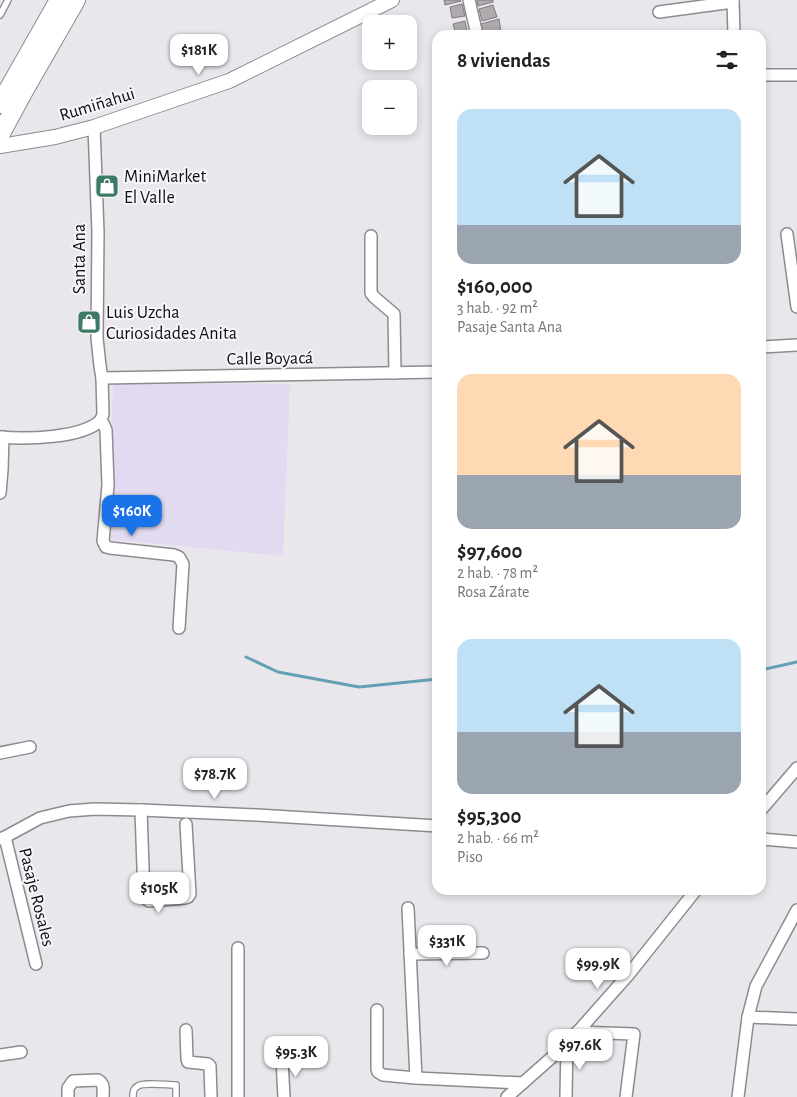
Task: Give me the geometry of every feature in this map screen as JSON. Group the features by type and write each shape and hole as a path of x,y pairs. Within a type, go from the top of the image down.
{"main road":[{"path":"0,104 59,0"},
{"path":"0,135 76,0"}],"street":[{"name":"Rumiñahui","path":"0,146 55,137 94,127 229,81 392,0"},
{"path":"469,0 476,30"},
{"path":"659,12 733,1 734,30"},
{"path":"766,75 797,75"},
{"name":"Santa Ana","path":"94,127 98,232 97,338 102,378 103,414 101,420 106,430 108,485 103,542 106,547 110,548 174,555 179,558 182,564 179,628"},
{"path":"788,234 797,307"},
{"path":"371,236 371,293 394,314 395,372"},
{"path":"766,347 797,345"},
{"name":"Calle Boyacá","path":"102,378 432,372"},
{"path":"0,493 2,437 59,435 88,428 101,420"},
{"path":"0,753 30,747"},
{"path":"766,804 797,768"},
{"path":"2,838 40,818 69,811 94,809 256,815 432,826"},
{"path":"141,810 144,897 150,902 185,898 190,894 186,824"},
{"name":"Pasaje Rosales","path":"2,838 36,964"},
{"path":"766,839 797,842"},
{"path":"507,1097 567,1044 629,974 692,895"},
{"path":"408,908 416,1078"},
{"path":"738,1097 748,1017 756,986 797,910"},
{"path":"238,948 238,1097"},
{"path":"410,954 484,953"},
{"path":"377,1010 378,1072 416,1078 523,1083"},
{"path":"748,1017 797,1019"},
{"path":"186,1030 188,1062 208,1064 210,1066 211,1097"},
{"path":"577,1032 634,1034 626,1097"},
{"path":"566,1097 567,1044"},
{"path":"0,1055 21,1052"},
{"path":"282,1060 284,1097"},
{"path":"68,1097 68,1088 73,1081 98,1080 102,1082 103,1097"}],"lane":[{"path":"0,16 2,6 8,0"},
{"path":"133,1097 135,1087 141,1084 176,1085 176,1097"}],"shaded area":[{"path":"113,383 290,384 283,556 108,539"}],"building":[{"path":"444,0 460,0 461,1 445,5"},
{"path":"477,0 493,0 493,2 478,6"},
{"path":"462,4 465,16 452,18 450,7"},
{"path":"493,5 497,17 482,21 479,9"},
{"path":"499,19 501,30 483,30 481,24"},
{"path":"465,21 467,30 455,30 453,24"}],"waterway":[{"path":"246,657 278,672 359,687 432,680"},
{"path":"766,669 797,662"}],"place":[{"name":"MiniMarket El Valle","path":"107,186"},
{"name":"Luis Uzcha Curiosidades Anita","path":"89,322"}]}
